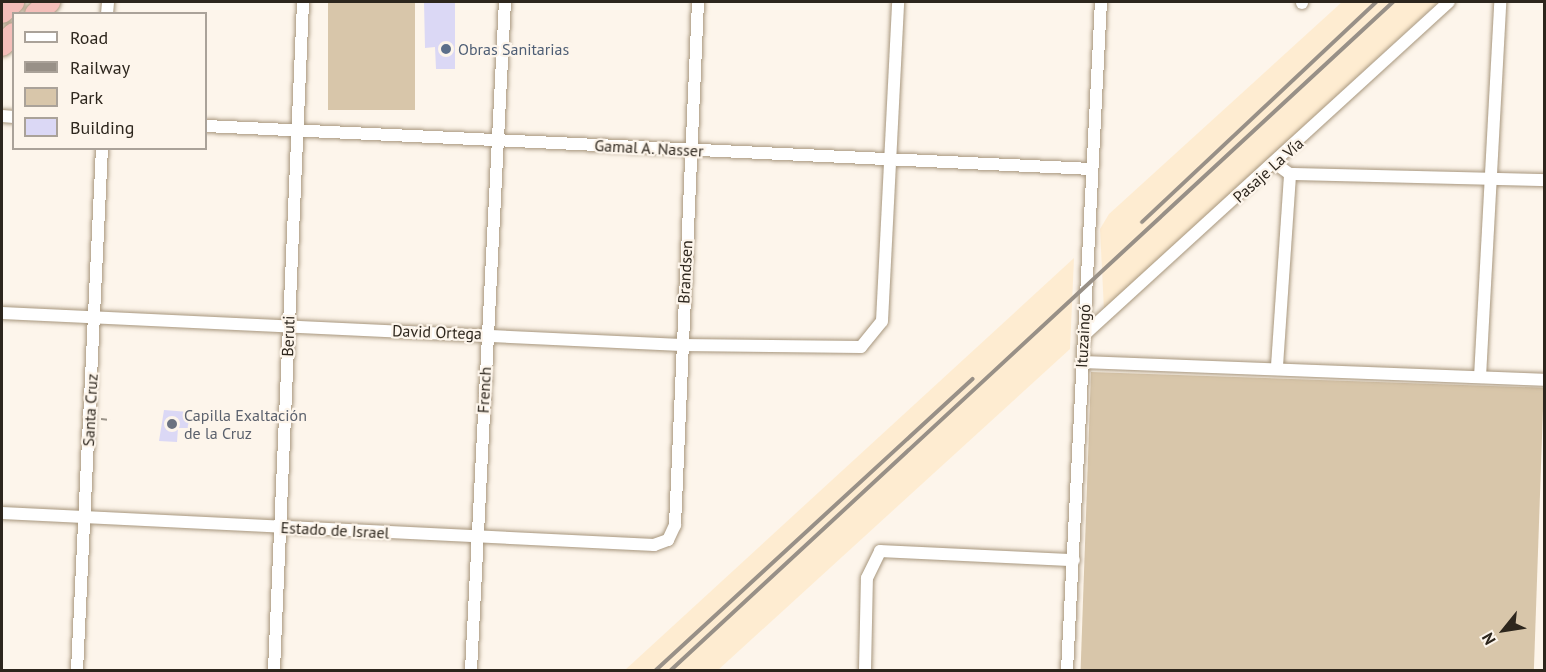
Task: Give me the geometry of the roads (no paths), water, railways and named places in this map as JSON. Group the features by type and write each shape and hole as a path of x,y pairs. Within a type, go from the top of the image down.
{"highway":[{"path":"2,12 13,2"}],"street":[{"name":"Beruti","path":"274,670 303,2"},
{"name":"French","path":"471,670 505,2"},
{"name":"Brandsen","path":"668,540 675,525 681,345 698,2"},
{"path":"889,159 898,2"},
{"name":"Ituzaingó","path":"1067,670 1101,2"},
{"name":"Pasaje La Vía","path":"1084,335 1276,164 1449,2"},
{"path":"1480,377 1500,2"},
{"name":"Gamal A. Nasser","path":"207,126 1092,169"},
{"name":"Santa Cruz","path":"77,670 102,150"},
{"name":"David Ortega","path":"2,313 487,334 681,345 847,350 871,340 882,321 889,159"},
{"path":"1276,164 1290,174 1545,180"},
{"path":"1277,366 1290,174"},
{"path":"1082,362 1277,366 1545,380"},
{"name":"Estado de Israel","path":"2,513 654,545 668,540"},
{"path":"865,670 867,578 874,558 888,548 1074,560"}],"railway":[{"path":"1142,222 1376,2"},
{"path":"671,670 1393,2"},
{"path":"656,670 972,379"}],"place":[{"name":"Obras Sanitarias","path":"446,49"},
{"name":"Capilla Exaltación de la Cruz","path":"172,424"}]}
